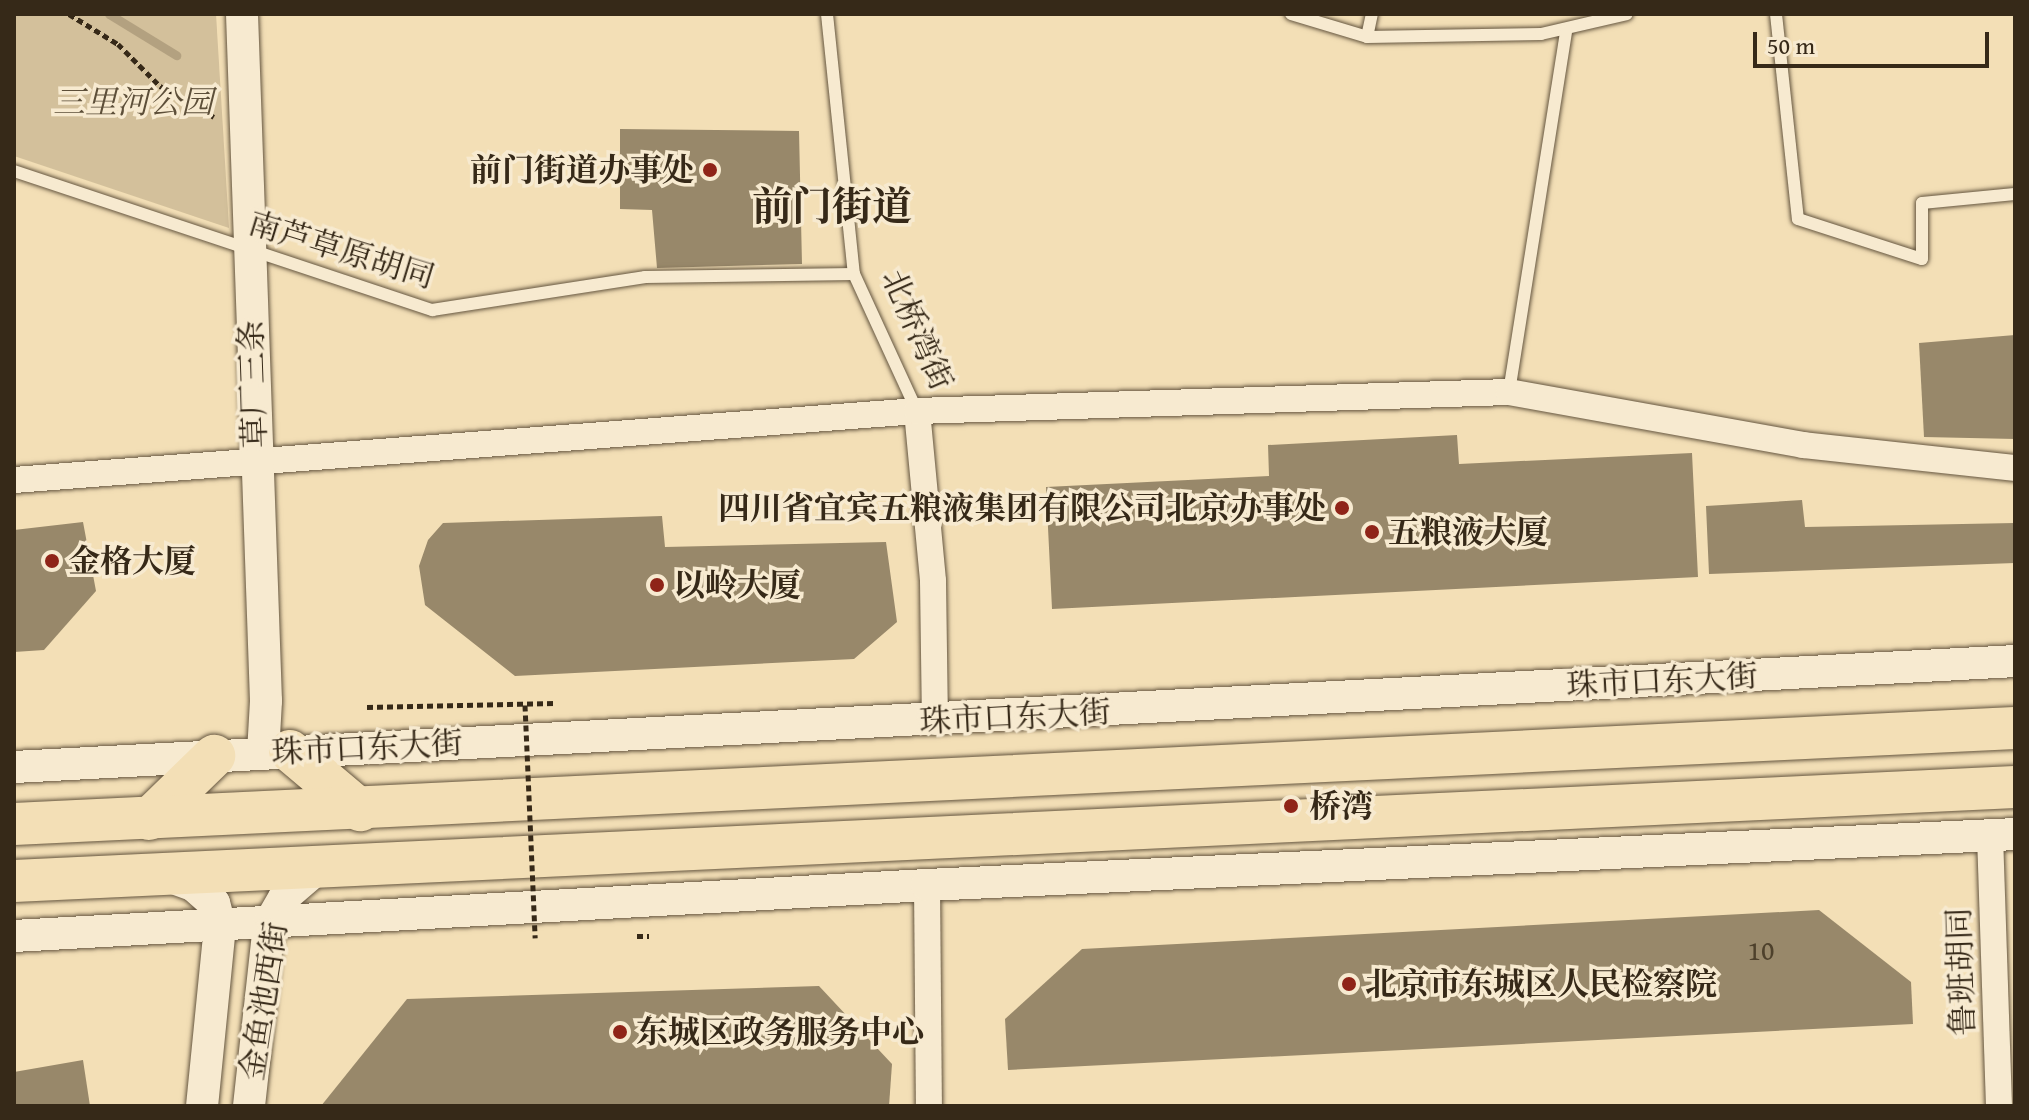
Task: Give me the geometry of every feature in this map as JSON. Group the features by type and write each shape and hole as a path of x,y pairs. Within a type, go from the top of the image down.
{"main road":[{"name":"珠市口东大街","path":"14,824 360,810 2015,728"},
{"path":"276,752 360,810"},
{"path":"149,819 214,756"},
{"path":"14,881 2015,787"}],"street":[{"name":"草厂三条","path":"242,14 255,460 266,701 276,752"},
{"path":"14,480 917,411 1509,392 1803,445 2015,468"},
{"name":"北桥湾街","path":"917,411 933,581 935,722"},
{"name":"珠市口东大街","path":"14,767 935,722 2015,661"},
{"path":"14,936 927,885 2002,834"},
{"name":"鲁班胡同","path":"1999,1106 2002,834"},
{"name":"金鱼池西街","path":"249,1106 269,924 285,896 320,866"},
{"name":"金鱼池西街","path":"162,874 193,885 214,903 220,926 202,1106"},
{"path":"927,885 929,1106"}],"lane":[{"name":"北桥湾街","path":"827,14 854,274 917,411"},
{"path":"1291,14 1367,37 1566,31 1627,14"},
{"path":"1367,37 1372,14"},
{"path":"1776,14 1798,219 1922,259 1922,203 2015,194"},
{"path":"1509,392 1566,31"},
{"name":"南芦草原胡同","path":"14,171 432,310 645,277 854,274"}],"path":[{"path":"69,14 118,44 182,101 246,133"},
{"path":"367,707 444,708 557,703"},
{"path":"525,705 535,938"}],"green space":[{"name":"三里河公园","path":"14,14 216,14 229,228 14,156"}],"building":[{"name":"前门街道办事处","path":"620,129 799,131 802,264 657,268 652,210 620,209"},
{"path":"2015,335 2015,439 1924,437 1919,343"},
{"name":"五粮液大厦","path":"1457,435 1459,464 1692,453 1698,577 1052,609 1046,487 1269,476 1268,445"},
{"path":"1802,500 1805,527 2015,523 2015,563 1709,574 1706,506"},
{"name":"以岭大厦","path":"662,516 665,547 886,542 897,622 854,659 515,676 425,605 419,566 428,540 443,523"},
{"name":"金格大厦","path":"83,522 96,591 44,650 14,652 14,530"},
{"name":"北京市东城区人民检察院","path":"1819,910 1911,982 1913,1024 1008,1070 1005,1019 1082,949"},
{"name":"东城区政务服务中心","path":"819,986 892,1064 889,1106 321,1106 407,999"},
{"path":"83,1060 90,1106 14,1106 14,1072"}],"waterway":[{"path":"109,14 176,55"}],"place":[{"name":"前门街道办事处","path":"710,170"},
{"name":"四川省宜宾五粮液集团有限公司北京办事处","path":"1342,508"},
{"name":"五粮液大厦","path":"1372,532"},
{"name":"金格大厦","path":"52,561"},
{"name":"以岭大厦","path":"657,585"},
{"name":"桥湾","path":"1291,806"},
{"name":"北京市东城区人民检察院","path":"1349,984"},
{"name":"东城区政务服务中心","path":"620,1032"}],"district":[{"name":"前门街道","path":"832,206"}]}
